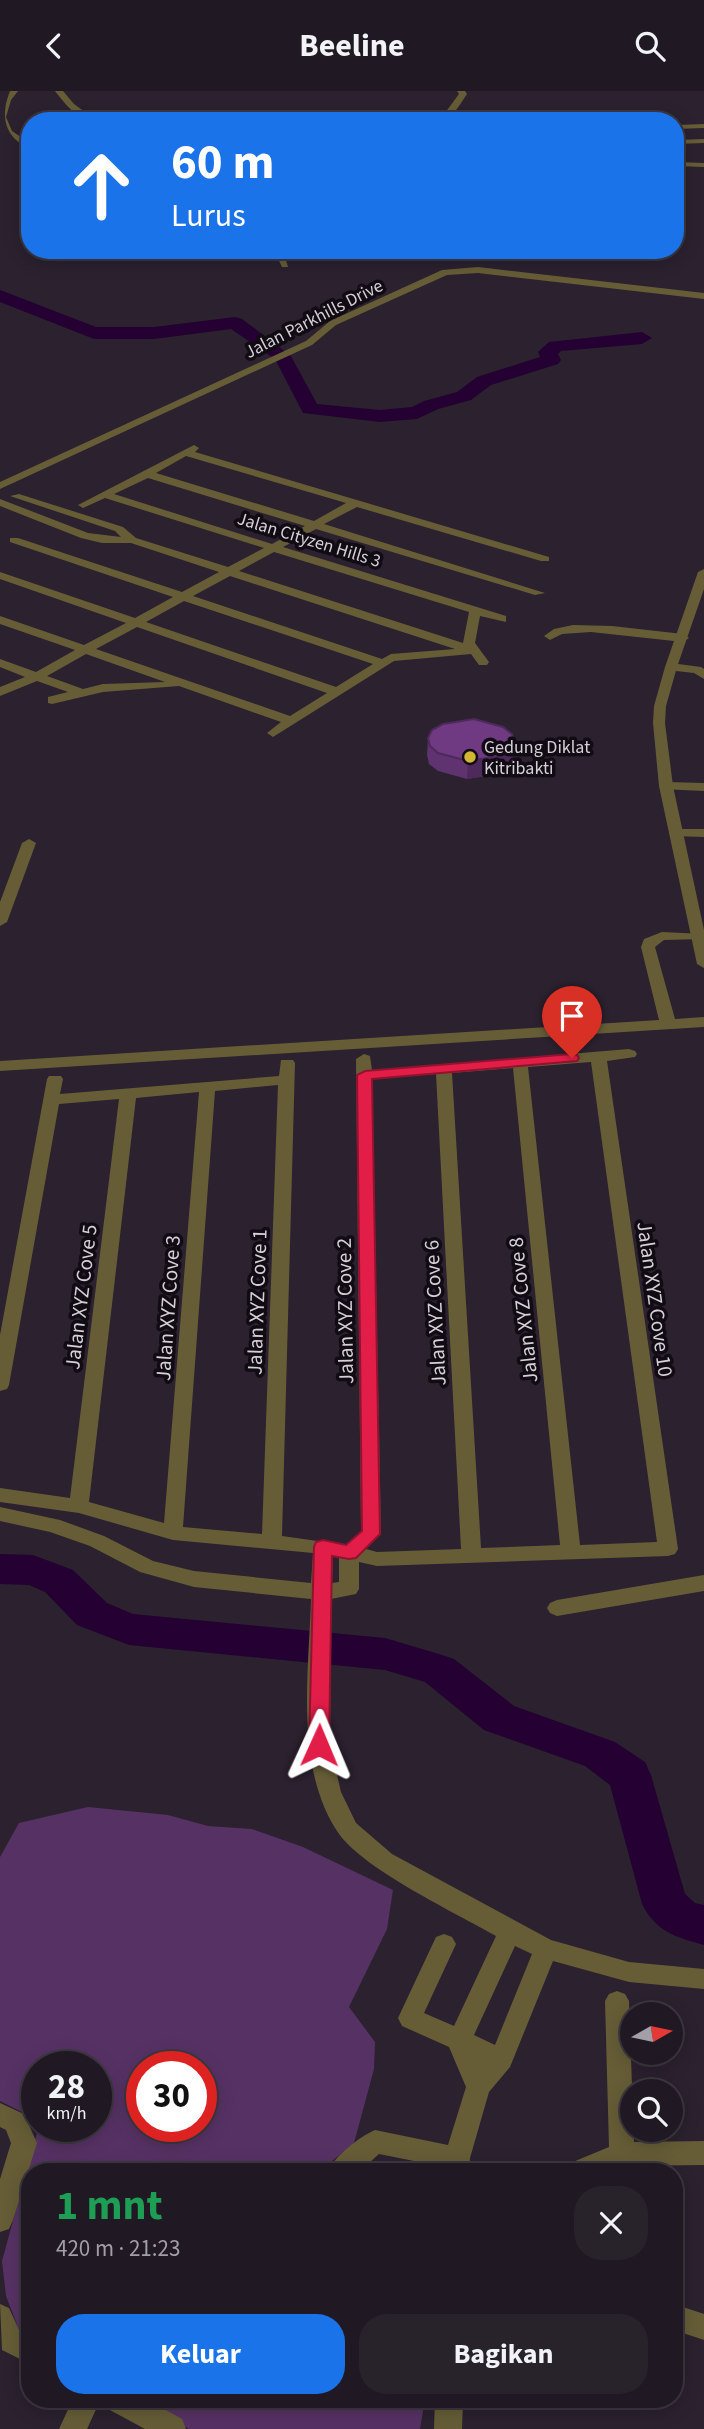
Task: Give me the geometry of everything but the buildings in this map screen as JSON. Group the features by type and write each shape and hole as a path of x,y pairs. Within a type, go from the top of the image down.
{"street":[{"path":"14,91 7,100 2,117 9,132 21,141"},
{"path":"59,91 80,112"},
{"path":"451,112 463,95 461,91"},
{"path":"684,127 704,126"},
{"path":"684,142 704,141"},
{"path":"684,164 704,165"},
{"path":"282,259 285,265"},
{"name":"Jalan Parkhills Drive","path":"0,489 309,343 333,323 445,272 478,270 704,296"},
{"path":"83,505 171,462 191,449 355,503 548,556 536,569"},
{"path":"147,474 539,593"},
{"path":"0,489 119,529 132,540"},
{"name":"Jalan Cityzen Hills 3","path":"105,495 502,619"},
{"path":"0,502 22,508 51,524 99,540 132,540 479,656"},
{"path":"0,692 86,650 355,503"},
{"path":"0,543 28,533"},
{"path":"14,540 383,663"},
{"path":"704,572 660,706 666,786 701,936 704,964"},
{"path":"0,575 337,692"},
{"path":"475,611 469,643 479,656"},
{"path":"0,620 290,722"},
{"path":"550,636 554,631 586,629 683,638"},
{"path":"273,733 391,658 479,656"},
{"path":"0,663 83,693"},
{"path":"671,667 697,670 704,675"},
{"path":"52,700 103,688 185,684"},
{"path":"666,786 704,787"},
{"path":"676,833 704,833"},
{"path":"0,922 3,906 29,843"},
{"path":"667,1024 649,942 662,936 701,936"},
{"path":"0,1066 704,1022"},
{"path":"444,1069 629,1054"},
{"name":"Jalan XYZ Cove 10","path":"571,1552 668,1549 598,1056"},
{"name":"Jalan XYZ Cove 8","path":"520,1062 571,1552"},
{"name":"Jalan XYZ Cove 2","path":"349,1553 371,1534 365,1067 444,1069"},
{"name":"Jalan XYZ Cove 6","path":"444,1069 471,1556"},
{"name":"Jalan XYZ Cove 1","path":"207,1087 287,1071 272,1542"},
{"path":"0,1385 55,1079"},
{"path":"51,1100 207,1087"},
{"name":"Jalan XYZ Cove 3","path":"173,1533 207,1087"},
{"name":"Jalan XYZ Cove 5","path":"79,1506 128,1093"},
{"path":"0,1495 79,1506 173,1533 323,1547 377,1559 571,1552"},
{"path":"0,1514 53,1525 97,1541 147,1567 194,1579 321,1592 349,1589 349,1553"},
{"path":"323,1547 319,1745 331,1792 348,1829 384,1861 510,1932 546,1949 629,1972 704,1979"},
{"path":"557,1608 704,1583"},
{"path":"478,2087 459,2041 510,1932"},
{"path":"444,1944 410,2018 501,2059"},
{"path":"457,2163 478,2087 501,2059 546,1949"},
{"path":"617,2001 622,2154"},
{"path":"0,2114 15,2122 24,2143 0,2220"},
{"path":"351,2163 375,2143 449,2163"},
{"path":"600,2163 622,2154 704,2153"},
{"path":"0,2317 11,2341 21,2346"},
{"path":"683,2320 704,2327"},
{"path":"134,2408 172,2429"},
{"path":"448,2429 449,2408"}],"shaded area":[{"path":"88,1807 168,1815 208,1826 252,1829 303,1847 393,1890 387,1929 349,2007 375,2042 374,2069 354,2143 330,2163 29,2163 35,2142 112,2142 112,2051 21,2051 21,2112 0,2101 0,1857 19,1823"},
{"path":"21,2192 21,2335 6,2296 2,2261"},
{"path":"152,2408 424,2408 420,2429 189,2429"}],"waterway":[{"path":"0,296 94,333 154,333 235,323 277,354"},
{"path":"284,360 310,409 380,416 417,413 431,405 464,396 484,381 551,360 548,352 556,346 642,338"},
{"path":"0,1569 33,1570 59,1581 92,1614 129,1629 385,1654 439,1670 499,1718 600,1754 629,1775 665,1904 681,1919 704,1925"}],"place":[{"name":"Gedung Diklat Kitribakti","path":"470,757"}],"route":[{"path":"319,1745 323,1547 349,1553 371,1534 365,1075 572,1058"}]}
